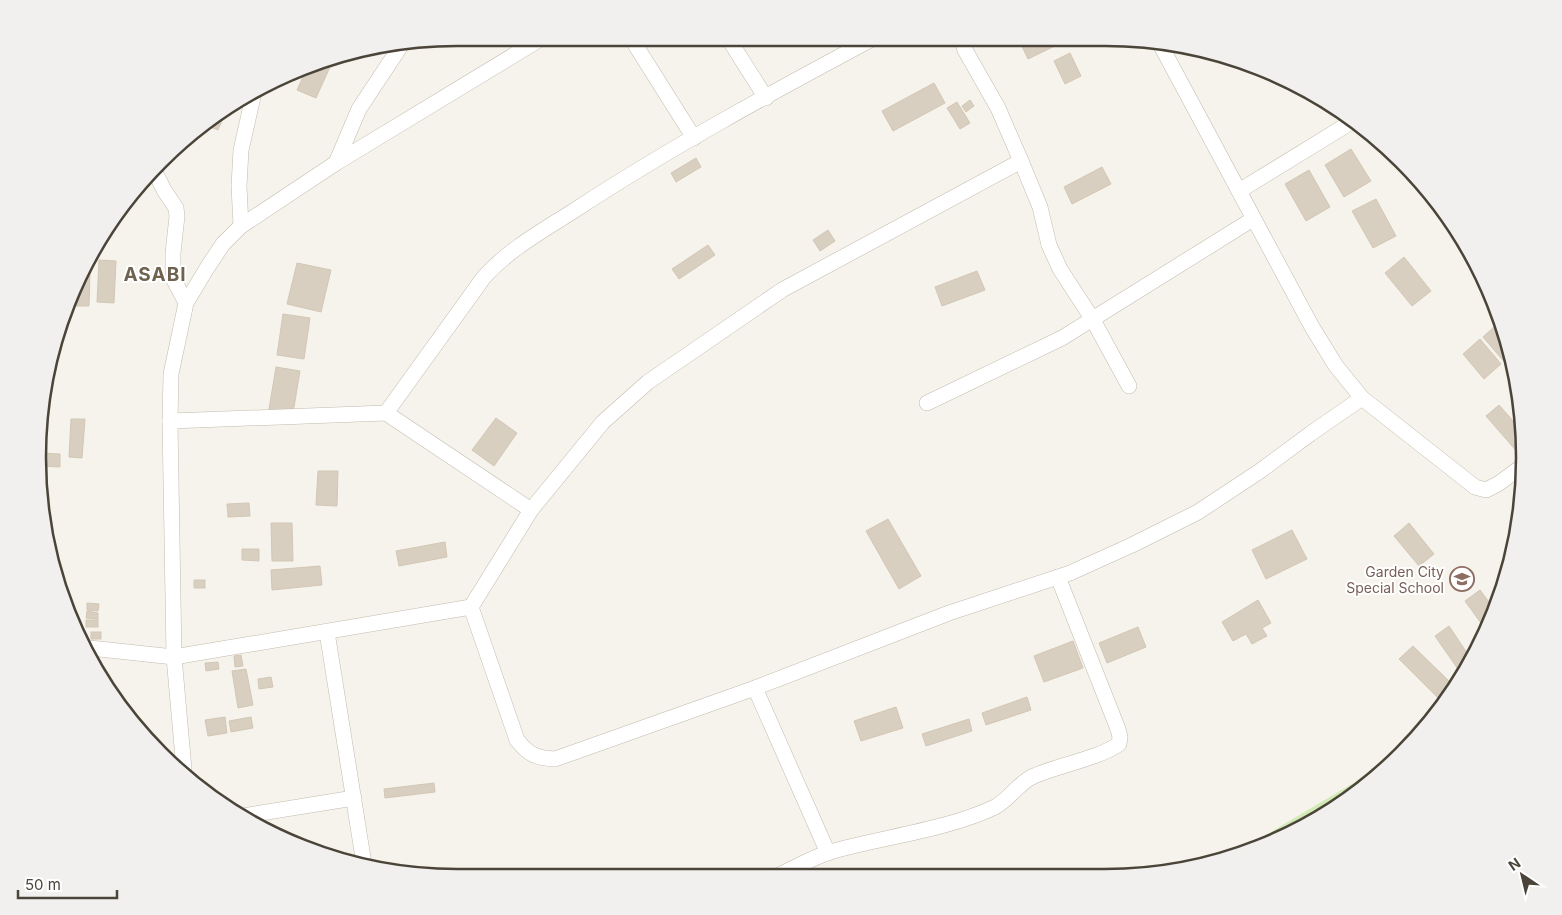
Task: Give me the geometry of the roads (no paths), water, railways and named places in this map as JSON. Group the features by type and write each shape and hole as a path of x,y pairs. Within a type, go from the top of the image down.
{"street":[{"path":"184,765 174,657 170,421 171,374 186,303 217,252 241,226 336,164 529,46"},
{"path":"636,46 694,138"},
{"path":"733,46 766,98"},
{"path":"386,413 484,277 495,264 510,252 601,193 694,138 860,46"},
{"path":"964,46 998,108 1021,161 1040,207 1049,245 1060,269 1093,320 1129,386"},
{"path":"336,164 360,109 397,51"},
{"path":"1164,51 1312,326 1336,366 1362,398 1475,487 1486,490 1515,471"},
{"path":"241,226 239,186 241,150 252,101"},
{"path":"1239,191 1346,125"},
{"path":"94,648 174,657 471,607 530,510 602,422 648,382 782,290 1021,161"},
{"path":"157,177 176,208 173,278 186,303"},
{"path":"927,403 1062,338 1253,219"},
{"path":"471,607 517,740 531,754 542,758 555,759 755,688 949,613 1058,577 1132,545 1198,512 1260,471 1362,398"},
{"path":"170,421 386,413 530,510"},
{"path":"792,869 828,853 937,826 987,810 1008,799 1030,777 1096,755 1119,744 1118,729 1058,577"},
{"path":"328,632 363,858"},
{"path":"755,688 828,853"},
{"path":"253,814 354,798"}],"place":[{"name":"Garden City Special School","path":"1462,579"}],"district":[{"name":"ASABI","path":"155,274"}]}
